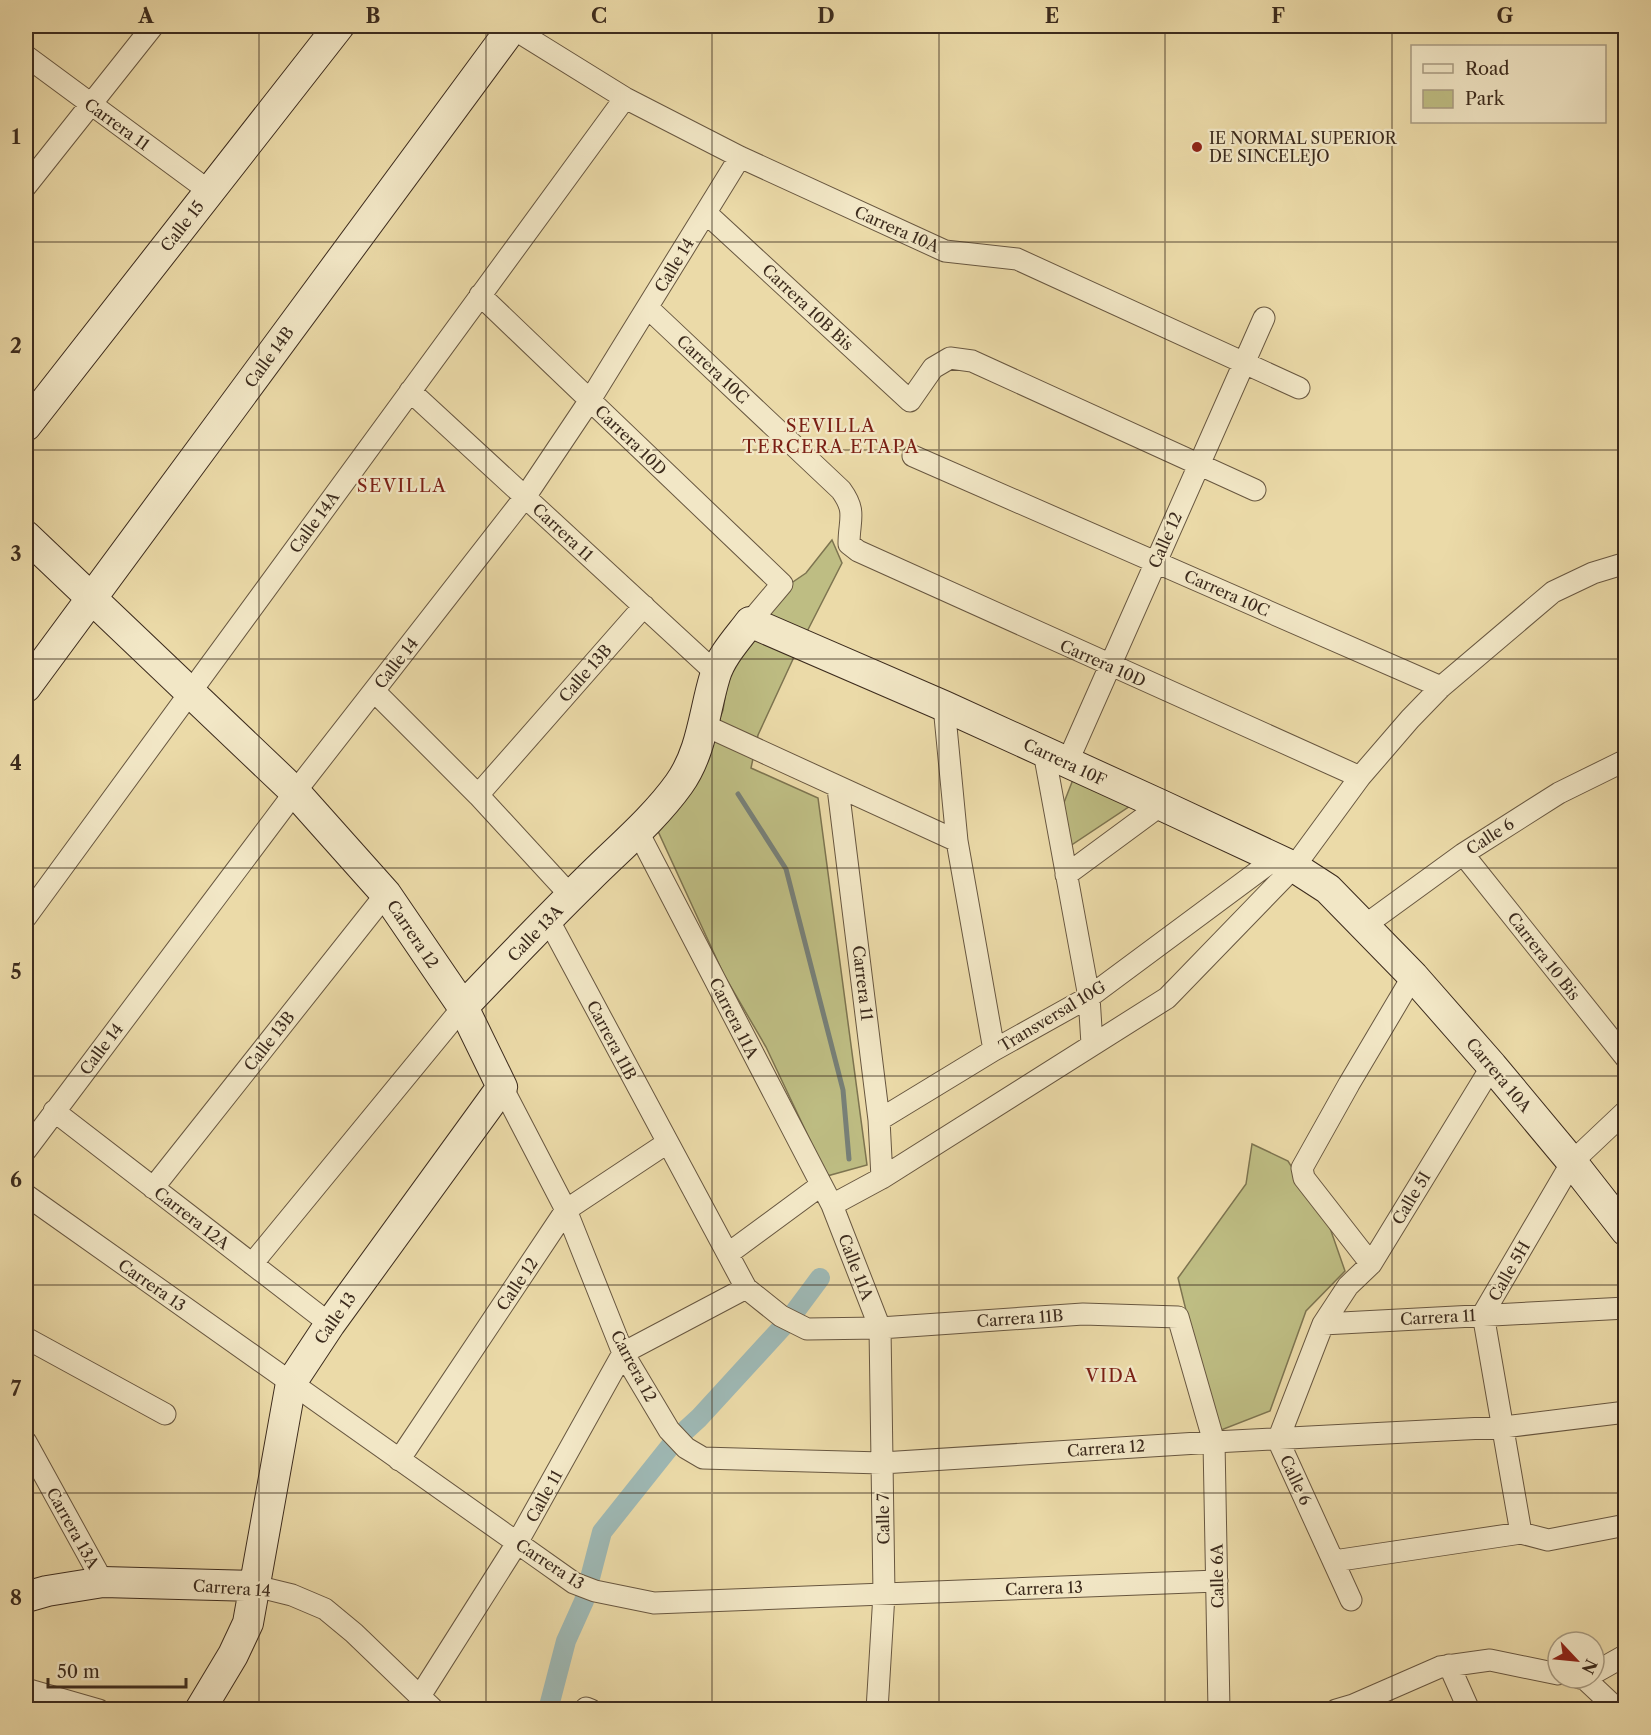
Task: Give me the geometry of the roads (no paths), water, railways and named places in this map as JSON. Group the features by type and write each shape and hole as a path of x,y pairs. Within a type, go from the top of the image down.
{"street":[{"path":"26,186 153,26"},
{"name":"Calle 15","path":"26,426 339,26"},
{"name":"Carrera 10A","path":"512,27 625,98 740,157 945,251 1017,259 1299,388"},
{"name":"Calle 14B","path":"26,687 512,27"},
{"name":"Carrera 11","path":"26,56 209,191"},
{"name":"Calle 14A","path":"26,917 625,98"},
{"name":"Calle 14","path":"26,1150 295,792 525,497 590,400 740,157"},
{"name":"Carrera 10B Bis","path":"706,213 910,401 933,368 950,358 972,361 1199,464"},
{"name":"Carrera 10D","path":"480,295 782,584"},
{"name":"Carrera 10C","path":"648,308 841,490 848,499 852,517 849,544"},
{"name":"Calle 12","path":"1055,758 1110,666 1264,318"},
{"name":"Carrera 11","path":"410,391 716,673"},
{"name":"Carrera 10C","path":"913,456 1441,687"},
{"path":"1199,464 1255,490"},
{"name":"Carrera 12","path":"26,536 295,792 386,894 463,1007 566,1210 623,1353 669,1430 686,1448 703,1458 882,1463 1503,1427 1626,1412"},
{"name":"Carrera 10D","path":"849,544 858,551 1110,666 1360,777"},
{"path":"831,1205 882,1178 1167,998 1410,719 1441,687 1553,592 1593,573 1626,563"},
{"name":"Calle 13A","path":"252,1264 463,1007 637,830 680,783 693,759 704,725 716,673 732,646 782,584"},
{"name":"Calle 13B","path":"478,795 644,606"},
{"name":"Carrera 10F","path":"750,622 944,706 1284,863 1328,889 1364,926"},
{"path":"374,692 478,795 571,896"},
{"path":"944,706 957,841 994,1050"},
{"path":"704,725 957,841"},
{"path":"1055,758 1066,875 1089,997 1092,1044"},
{"name":"Calle 6","path":"1364,926 1463,854 1559,793 1626,760"},
{"name":"Carrera 11","path":"838,788 879,1120 882,1178"},
{"path":"1066,875 1161,805"},
{"name":"Carrera 11A","path":"637,830 831,1205"},
{"name":"Carrera 10 Bis","path":"1463,854 1626,1058"},
{"name":"Transversal 10G","path":"879,1120 994,1050 1089,997 1284,863"},
{"name":"Calle 13B","path":"153,1188 386,894"},
{"name":"Carrera 11B","path":"548,919 746,1288 781,1316 807,1329 880,1328 1083,1314 1178,1317 1214,1442"},
{"name":"Carrera 10A","path":"1364,926 1413,976 1492,1066 1626,1231"},
{"path":"1371,1264 1304,1178 1302,1168 1413,976"},
{"name":"Calle 5I","path":"1323,1324 1348,1286 1371,1264 1492,1066"},
{"name":"Calle 13","path":"255,1586 291,1383 330,1324 502,1087"},
{"name":"Carrera 12A","path":"54,1111 330,1324"},
{"name":"Calle 5H","path":"1521,1533 1484,1314 1572,1162 1626,1111"},
{"name":"Calle 12","path":"399,1460 566,1210 667,1143"},
{"path":"729,1253 820,1186"},
{"name":"Carrera 13","path":"26,1195 574,1583 595,1591 654,1603 1217,1581"},
{"name":"Calle 11A","path":"831,1205 880,1328"},
{"path":"623,1353 746,1288"},
{"name":"Carrera 11","path":"1323,1324 1626,1308"},
{"name":"Calle 6","path":"1323,1324 1278,1440 1351,1600"},
{"name":"Calle 7","path":"877,1710 884,1594 880,1328"},
{"path":"26,1338 165,1414"},
{"name":"Calle 11","path":"427,1703 623,1353"},
{"name":"Carrera 13A","path":"26,1442 103,1582"},
{"name":"Calle 6A","path":"1214,1442 1218,1710"},
{"path":"1334,1562 1521,1533 1548,1540 1626,1525"},
{"name":"Carrera 14","path":"26,1597 47,1591 103,1582 255,1586 292,1594 325,1609 354,1633 427,1703"},
{"path":"200,1710 233,1655 248,1623 255,1586"},
{"path":"1606,1666 1626,1655"},
{"path":"1348,1708 1449,1665 1490,1660 1546,1672"},
{"path":"1449,1665 1469,1710"},
{"path":"26,1689 99,1710"},
{"path":"1599,1690 1618,1710"}],"waterway":[{"path":"738,794 786,869 843,1090 849,1159"},
{"path":"548,1710 566,1641 584,1601 602,1532 676,1439 699,1418 788,1321 820,1278"}],"place":[{"name":"IE NORMAL SUPERIOR DE SINCELEJO","path":"1197,147"}],"district":[{"name":"SEVILLA TERCERA ETAPA","path":"831,436"},
{"name":"SEVILLA","path":"402,486"},
{"name":"VIDA","path":"1112,1376"}]}
